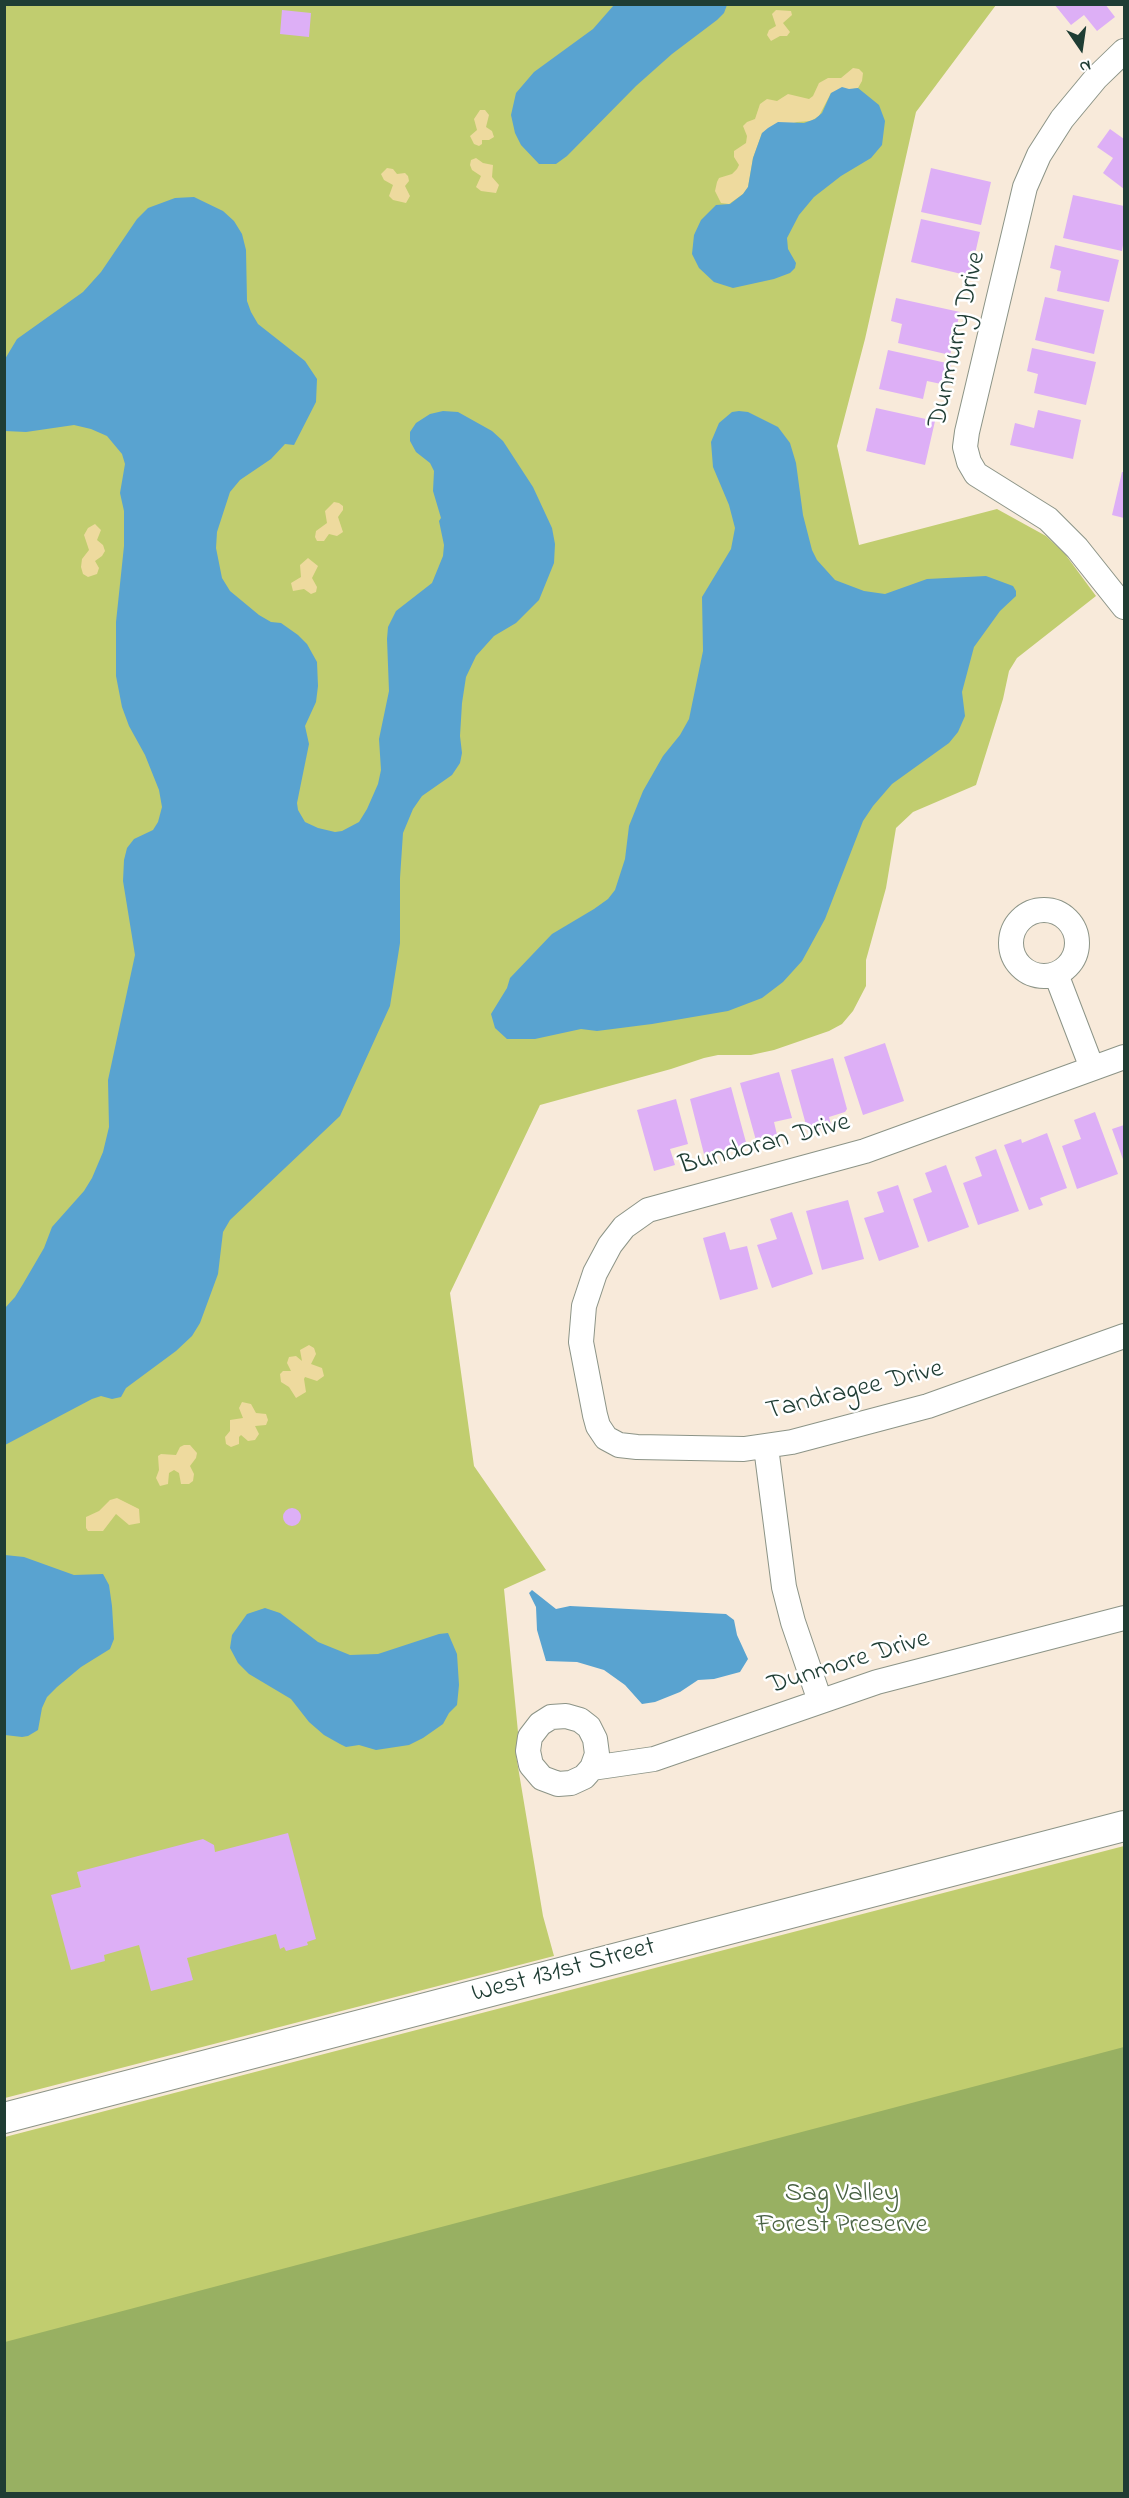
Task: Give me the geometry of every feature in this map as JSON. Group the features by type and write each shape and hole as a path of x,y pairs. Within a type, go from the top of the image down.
{"street":[{"name":"Dunmurry Drive","path":"1125,51 1095,78 1062,119 1039,155 1025,187 965,447 969,462 976,474 1048,519 1077,548 1125,607"},
{"path":"1056,974 1092,1068"},
{"name":"Bundoran Drive","path":"598,1426 581,1342 584,1306 595,1273 610,1245 624,1227 635,1218 668,1203 866,1151 1125,1057"},
{"name":"Tandragee Drive","path":"598,1426 606,1438 619,1445 732,1449 766,1447 957,1398 1125,1336"},
{"path":"766,1447 788,1602 820,1701"},
{"name":"Dunmore Drive","path":"592,1768 654,1759 877,1682 1125,1618"},
{"name":"West 131st Street","path":"4,2118 1125,1826"}],"green space":[{"path":"5,5 996,5 916,112 865,339 837,446 859,545 997,509 1046,536 1065,554 1096,596 1017,658 1009,671 1003,699 976,785 913,812 896,828 886,888 866,960 866,986 853,1011 842,1024 829,1031 774,1050 751,1055 718,1055 704,1058 540,1105 450,1293 474,1466 546,1570 504,1589 518,1732 516,1755 543,1916 554,1956 5,2098"},
{"name":"Sag Valley Forest Preserve","path":"1124,1846 1124,2493 5,2494 5,2137"},
{"path":"1124,2047 1124,2493 5,2493 5,2342"}],"sand":[{"path":"776,10 791,11 792,15 783,23 790,32 787,36 780,36 771,41 767,35 769,30 776,26 772,14"},
{"path":"853,68 863,73 858,88 831,93 819,116 811,121 797,122 762,133 753,158 748,187 743,194 729,204 721,203 715,191 717,182 719,178 732,174 737,169 739,165 734,157 734,151 746,143 747,136 743,126 755,119 760,104 767,99 777,101 788,94 809,99 813,96 819,83 828,78 841,78"},
{"path":"480,110 485,110 489,115 486,127 492,131 494,137 482,140 479,146 474,144 470,136 477,130 474,119"},
{"path":"476,158 483,163 493,165 492,177 499,185 496,193 481,191 476,187 481,176 472,170 470,165 471,160"},
{"path":"387,168 393,169 397,174 405,173 408,176 409,181 405,186 410,196 406,203 393,200 389,196 393,185 384,180 381,174"},
{"path":"334,502 343,506 338,517 343,532 337,536 329,534 324,541 317,541 316,531 327,523 325,511"},
{"path":"95,524 101,530 97,540 103,545 105,551 95,561 99,568 97,574 88,577 83,574 81,567 82,559 89,550 84,535 88,528"},
{"path":"308,558 318,566 312,578 317,587 316,592 311,594 304,589 293,591 291,583 301,577 300,565"},
{"path":"309,1345 314,1348 316,1354 311,1364 322,1368 324,1376 317,1381 305,1377 306,1392 296,1398 289,1387 281,1382 280,1374 283,1371 291,1371 287,1363 289,1357 296,1356 302,1361 300,1350"},
{"path":"242,1402 251,1404 256,1413 266,1414 268,1420 266,1425 255,1426 259,1434 255,1440 248,1441 241,1435 239,1444 231,1447 226,1444 225,1437 230,1431 230,1420 243,1418 239,1408"},
{"path":"190,1445 197,1453 190,1466 194,1474 193,1481 189,1484 181,1484 179,1473 174,1470 169,1473 168,1484 160,1486 156,1478 159,1470 158,1456 161,1454 176,1455 180,1447"},
{"path":"117,1498 139,1509 140,1523 129,1525 116,1514 103,1531 88,1531 86,1517 99,1511 110,1500"}],"water":[{"path":"614,5 727,5 724,13 717,20 672,54 636,86 567,156 556,164 539,164 521,145 515,133 511,115 516,93 534,72 593,29"},
{"path":"842,87 858,88 879,105 885,121 882,145 871,158 841,176 814,197 799,215 787,238 788,249 796,263 790,273 733,288 714,282 699,268 692,254 694,235 701,220 716,205 730,204 748,187 753,158 762,133 778,122 804,123 815,119 822,113 831,93"},
{"path":"194,197 223,211 234,221 242,234 246,250 247,301 251,312 258,324 305,361 317,379 316,402 294,445 285,444 271,459 240,480 230,492 217,532 216,548 222,578 230,591 259,615 271,622 281,623 298,635 307,644 317,662 316,702 305,726 309,744 297,803 305,822 318,828 335,832 342,831 359,822 367,809 378,784 381,770 379,739 389,691 388,627 396,611 432,583 443,556 444,545 439,521 441,518 433,491 434,471 430,463 416,452 410,441 410,432 416,423 430,414 443,411 458,412 492,431 503,441 533,487 552,528 555,544 554,563 539,600 516,623 494,636 476,656 466,677 462,703 460,763 452,775 422,796 413,809 403,833 400,943 390,1006 340,1116 230,1220 223,1232 218,1274 200,1323 192,1336 176,1351 126,1388 121,1397 112,1399 101,1396 92,1399 5,1445 5,1308 15,1297 44,1248 52,1227 84,1191 103,1152 109,1127 108,1080 135,955 123,881 124,860 127,848 134,839 153,830 162,807 159,790 145,755 129,726 122,707 116,676 116,622 124,546 124,511 120,493 125,464 122,454 107,436 74,425 26,432 5,431 5,359 17,339 83,292 101,272 137,219 148,208 175,198"},
{"path":"732,412 748,412 778,427 790,443 796,463 803,515 812,550 817,560 835,580 864,591 885,594 927,579 986,576 1013,586 1016,596 1000,611 974,647 962,692 965,716 958,732 949,743 892,784 873,806 863,821 825,919 802,961 783,982 762,998 728,1011 597,1031 581,1029 535,1039 507,1039 495,1028 491,1014 507,988 510,978 552,934 594,909 608,899 615,890 625,859 629,826 643,791 663,756 680,735 689,719 703,651 702,597 731,549 735,528 729,505 713,467 711,442 719,423"},
{"path":"5,1555 24,1557 74,1575 103,1574 109,1585 112,1606 114,1639 110,1649 81,1667 47,1697 42,1708 38,1730 22,1737 5,1735"},
{"path":"532,1590 556,1609 570,1606 726,1614 734,1620 737,1635 748,1659 740,1672 714,1679 698,1680 680,1692 655,1702 642,1704 625,1685 604,1670 577,1662 546,1661 537,1630 536,1607 529,1593"},
{"path":"265,1608 280,1613 318,1642 350,1655 378,1654 448,1633 457,1654 459,1685 457,1705 443,1724 409,1745 376,1750 359,1745 346,1747 340,1744 324,1735 309,1722 291,1699 249,1674 238,1663 230,1648 232,1635 247,1614"}],"building":[{"path":"1054,4 1105,4 1115,17 1097,31 1084,15 1071,25"},
{"path":"282,10 311,13 309,37 280,34"},
{"path":"1110,129 1124,139 1124,189 1103,173 1113,158 1097,147"},
{"path":"931,168 991,182 981,225 921,212"},
{"path":"1073,195 1124,206 1122,251 1063,238"},
{"path":"921,219 980,232 970,276 911,262"},
{"path":"1055,245 1119,260 1109,302 1057,291 1061,271 1050,268"},
{"path":"1045,297 1104,310 1094,354 1035,340"},
{"path":"896,298 960,312 950,355 898,343 902,324 891,321"},
{"path":"1032,348 1096,362 1086,405 1034,393 1038,374 1027,371"},
{"path":"888,350 951,364 946,385 927,381 923,399 879,389"},
{"path":"876,408 935,421 925,465 866,451"},
{"path":"1038,410 1081,420 1073,459 1010,445 1015,423 1034,428"},
{"path":"1122,472 1124,472 1124,518 1112,515"},
{"path":"885,1043 904,1101 863,1115 844,1057"},
{"path":"833,1058 847,1109 845,1112 829,1117 831,1125 808,1132 791,1070"},
{"path":"779,1072 792,1118 774,1122 778,1139 757,1144 740,1083"},
{"path":"731,1087 747,1146 705,1158 690,1099"},
{"path":"676,1099 688,1144 670,1149 675,1165 654,1171 637,1110"},
{"path":"1095,1112 1118,1174 1077,1189 1062,1146 1081,1139 1074,1120"},
{"path":"1124,1125 1124,1162 1112,1129"},
{"path":"1047,1133 1067,1188 1040,1198 1043,1205 1029,1210 1004,1145 1021,1139 1022,1143"},
{"path":"996,1149 1019,1211 978,1225 963,1183 982,1176 975,1157"},
{"path":"946,1165 969,1227 928,1242 913,1199 932,1192 925,1173"},
{"path":"898,1185 919,1247 879,1261 864,1218 884,1212 877,1192"},
{"path":"848,1200 864,1259 822,1270 806,1211"},
{"path":"792,1212 813,1274 772,1288 757,1245 777,1239 770,1219"},
{"path":"725,1232 730,1250 747,1246 758,1289 720,1300 703,1238"},
{"path":"292,1508 298,1511 301,1517 298,1523 292,1526 286,1523 283,1517 286,1511"},
{"path":"288,1833 316,1939 307,1942 308,1945 286,1951 284,1947 280,1949 276,1934 187,1958 193,1980 151,1991 139,1945 104,1955 105,1961 71,1970 51,1895 81,1887 77,1872 203,1839 214,1845 215,1852"}]}
